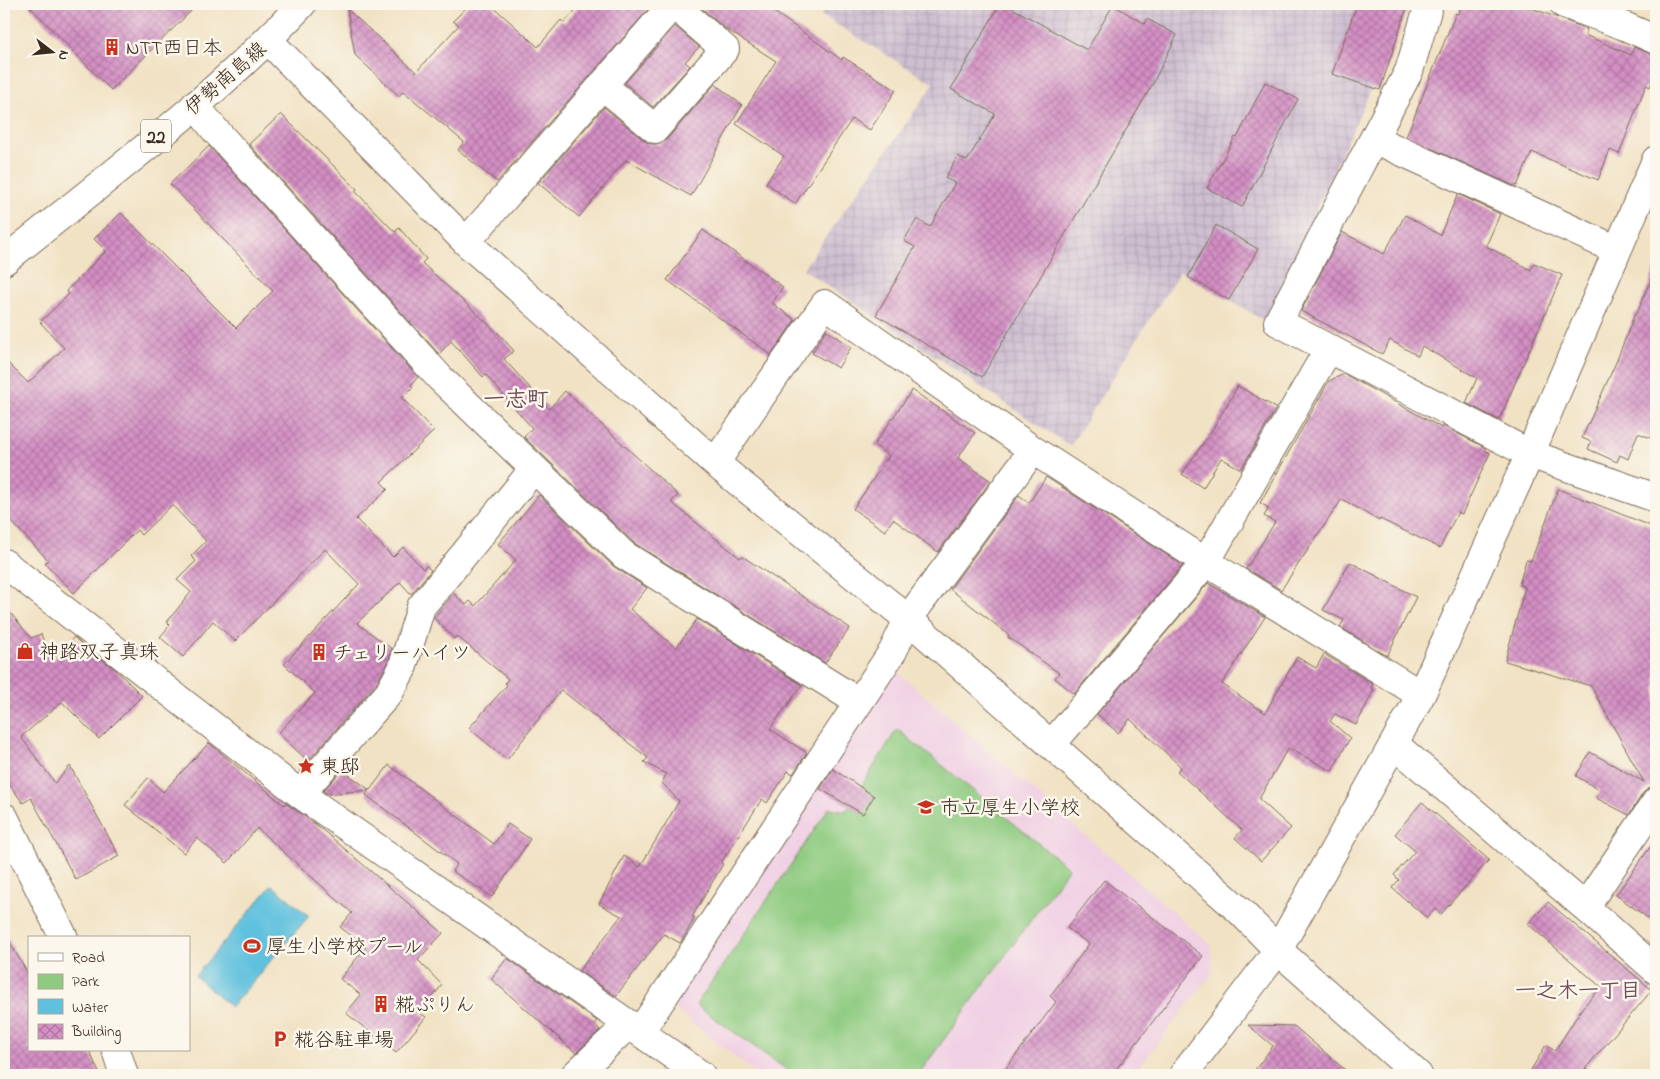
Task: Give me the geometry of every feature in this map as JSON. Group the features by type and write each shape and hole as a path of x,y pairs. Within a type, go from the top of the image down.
{"street":[{"name":"伊勢南島線","path":"4,262 195,105 268,40 302,4"},
{"path":"466,242 602,85 673,4 725,48 655,129 602,85"},
{"path":"1429,4 1409,71 1278,322 1328,350 1530,454 1656,498"},
{"path":"1564,4 1622,25 1656,40"},
{"path":"268,40 466,242 715,463 908,619 1240,911 1278,950 1418,1075"},
{"path":"195,105 215,130 440,378 533,470 624,555 857,701"},
{"path":"1374,139 1617,250"},
{"path":"1183,1075 1278,950 1421,695 1530,454 1656,160"},
{"path":"715,463 825,304 1033,450 1206,562 1421,695"},
{"path":"1051,745 1206,562 1328,350"},
{"path":"575,1075 634,1028 892,652 908,619 1033,450"},
{"path":"300,794 389,693 402,669 421,607 533,470"},
{"path":"4,563 300,794 701,1075"},
{"path":"1394,744 1656,970"},
{"path":"1585,907 1656,802"},
{"path":"6,827 63,936"},
{"path":"117,1052 124,1075"}],"shaded area":[{"path":"828,4 1410,4 1265,321 1180,271 1070,446 803,269 934,84 821,15"},
{"name":"市立厚生小学校","path":"894,669 1211,945 1213,972 1133,1075 758,1075 667,1003"}],"green space":[{"path":"897,729 1069,868 918,1075 794,1075 696,1005 829,808 846,811"}],"water":[{"name":"厚生小学校プール","path":"272,885 309,916 231,1007 195,976"}],"building":[{"name":"NTT西日本","path":"27,4 198,4 111,90"},
{"path":"470,4 490,4 538,47 561,20 564,23 581,4 653,4 497,182 458,150 464,142 403,91 399,96 355,55 347,9 416,72 459,25 453,21"},
{"path":"697,4 763,4 842,60 843,57 896,90 870,130 852,119 795,204 766,183 784,156 736,124 776,61 723,27"},
{"path":"1000,4 1005,4 1087,50 1113,5 1145,24 1147,19 1177,35 1151,87 982,377 876,315 915,247 904,241 917,219 930,227 955,183 945,178 958,156 967,161 995,114 951,89"},
{"path":"1357,4 1408,4 1380,90 1332,74"},
{"path":"1462,4 1521,4 1587,29 1585,35 1631,55 1634,47 1656,56 1656,71 1650,87 1646,85 1619,154 1610,150 1598,180 1532,152 1517,186 1512,185 1406,137 1456,13 1458,14"},
{"path":"675,26 699,47 685,62 690,66 653,107 625,83"},
{"path":"1265,82 1298,99 1242,207 1207,188 1235,137 1237,138"},
{"path":"715,84 742,105 691,196 626,160 579,217 538,183 604,107 645,141 652,144 660,144 667,139"},
{"path":"281,114 357,189 355,191 395,232 399,228 426,259 422,263 501,336 514,351 504,359 549,409 565,391 678,495 671,502 740,558 742,556 850,628 825,663 634,543 524,437 532,428 486,375 483,377 451,341 439,354 249,144"},
{"path":"209,146 418,377 411,385 413,387 402,398 434,431 381,482 388,489 356,519 393,557 403,547 423,569 426,566 431,570 411,594 400,582 357,623 392,649 388,663 375,685 308,761 278,733 315,693 284,664 359,584 325,549 235,641 213,621 183,657 160,637 170,625 167,622 191,592 177,580 196,561 191,556 206,541 172,505 141,535 137,530 74,593 45,563 48,560 4,514 4,359 28,383 64,348 40,322 69,294 66,291 106,251 94,239 121,213 236,328 273,291 170,184"},
{"path":"1458,194 1500,214 1486,246 1531,270 1534,263 1562,275 1499,420 1466,403 1477,378 1422,346 1418,356 1390,340 1382,354 1301,311 1342,232 1384,254 1405,215 1440,235"},
{"path":"1216,225 1258,249 1229,300 1188,277"},
{"path":"703,230 783,287 772,303 795,320 771,355 667,280"},
{"path":"1656,267 1656,440 1638,433 1628,459 1620,455 1617,462 1588,449 1591,442 1582,438"},
{"path":"826,330 851,347 838,368 812,353"},
{"path":"1344,374 1442,428 1443,426 1486,448 1485,450 1490,453 1462,514 1458,512 1440,548 1380,519 1379,521 1342,499 1281,590 1246,569 1275,522 1264,516 1269,508 1260,503 1329,381"},
{"path":"1238,386 1276,408 1241,469 1221,458 1203,488 1182,474 1212,430"},
{"path":"912,390 975,433 958,458 991,481 938,552 893,519 885,531 853,509 889,456 874,445"},
{"path":"1046,477 1183,565 1074,694 1055,678 1059,673 1008,637 1009,635 950,589 1019,495 1029,503"},
{"path":"1558,489 1656,528 1656,787 1649,788 1643,793 1629,815 1596,798 1601,791 1576,776 1590,752 1644,782 1591,686 1505,661 1525,587 1519,585 1526,560 1531,561"},
{"path":"539,495 613,566 647,588 630,609 676,648 697,619 802,685 770,729 807,753 793,774 788,771 767,803 762,799 721,863 723,864 692,917 695,918 680,943 664,934 616,996 579,971 621,916 599,904 624,856 640,867 679,801 662,783 666,774 644,762 648,758 561,690 507,760 469,728 507,685 505,683 508,679 457,636 454,639 434,618 453,593 466,605 470,601 475,606 516,560 498,544"},
{"path":"1350,562 1416,597 1387,656 1340,627 1344,620 1323,610"},
{"path":"1208,583 1265,617 1222,684 1265,713 1297,657 1316,668 1324,654 1373,684 1371,688 1374,690 1356,725 1335,714 1330,721 1350,738 1332,771 1288,748 1259,799 1291,828 1261,861 1235,838 1242,830 1177,771 1181,767 1130,719 1118,733 1097,714"},
{"path":"4,605 31,638 41,634 51,661 74,637 96,658 98,656 115,669 142,696 99,739 62,702 21,737 55,783 70,766 119,856 76,880 31,798 23,803 4,777"},
{"path":"209,743 284,805 286,803 318,826 443,933 418,960 442,985 420,1013 426,1017 396,1053 346,1013 361,995 340,979 366,947 340,927 352,913 257,828 227,863 197,838 184,853 125,805 148,778 163,792"},
{"path":"389,765 494,844 508,824 530,839 492,897 452,871 457,864 366,795 369,790 327,794 323,791 342,770 370,790"},
{"path":"833,769 874,796 863,814 820,789"},
{"path":"1422,802 1489,860 1441,914 1435,909 1427,918 1392,888 1399,880 1394,875 1415,851 1395,834"},
{"path":"1656,839 1656,924 1616,895"},
{"path":"1104,880 1203,956 1112,1075 1001,1075 1056,1002 1050,996 1089,944 1067,928"},
{"path":"1548,902 1652,990 1585,1069 1596,1075 1528,1075 1546,1045 1555,1051 1582,1008 1601,987 1528,924"},
{"path":"4,932 28,974 28,1052 90,1052 100,1075 4,1075 4,998 7,996 4,990"},
{"path":"507,958 597,1021 594,1024 600,1030 576,1053 491,979"},
{"path":"1248,1025 1294,1026 1351,1075 1251,1075 1273,1046"}],"place":[{"name":"NTT西日本","path":"112,47"},
{"name":"神路双子真珠","path":"25,651"},
{"name":"チェリーハイツ","path":"319,652"},
{"name":"東邸","path":"306,766"},
{"name":"市立厚生小学校","path":"926,807"},
{"name":"厚生小学校プール","path":"252,946"},
{"name":"糀ぷりん","path":"381,1004"},
{"name":"糀谷駐車場","path":"280,1039"}],"district":[{"name":"一志町","path":"516,398"},
{"name":"一之木一丁目","path":"1578,990"}]}
